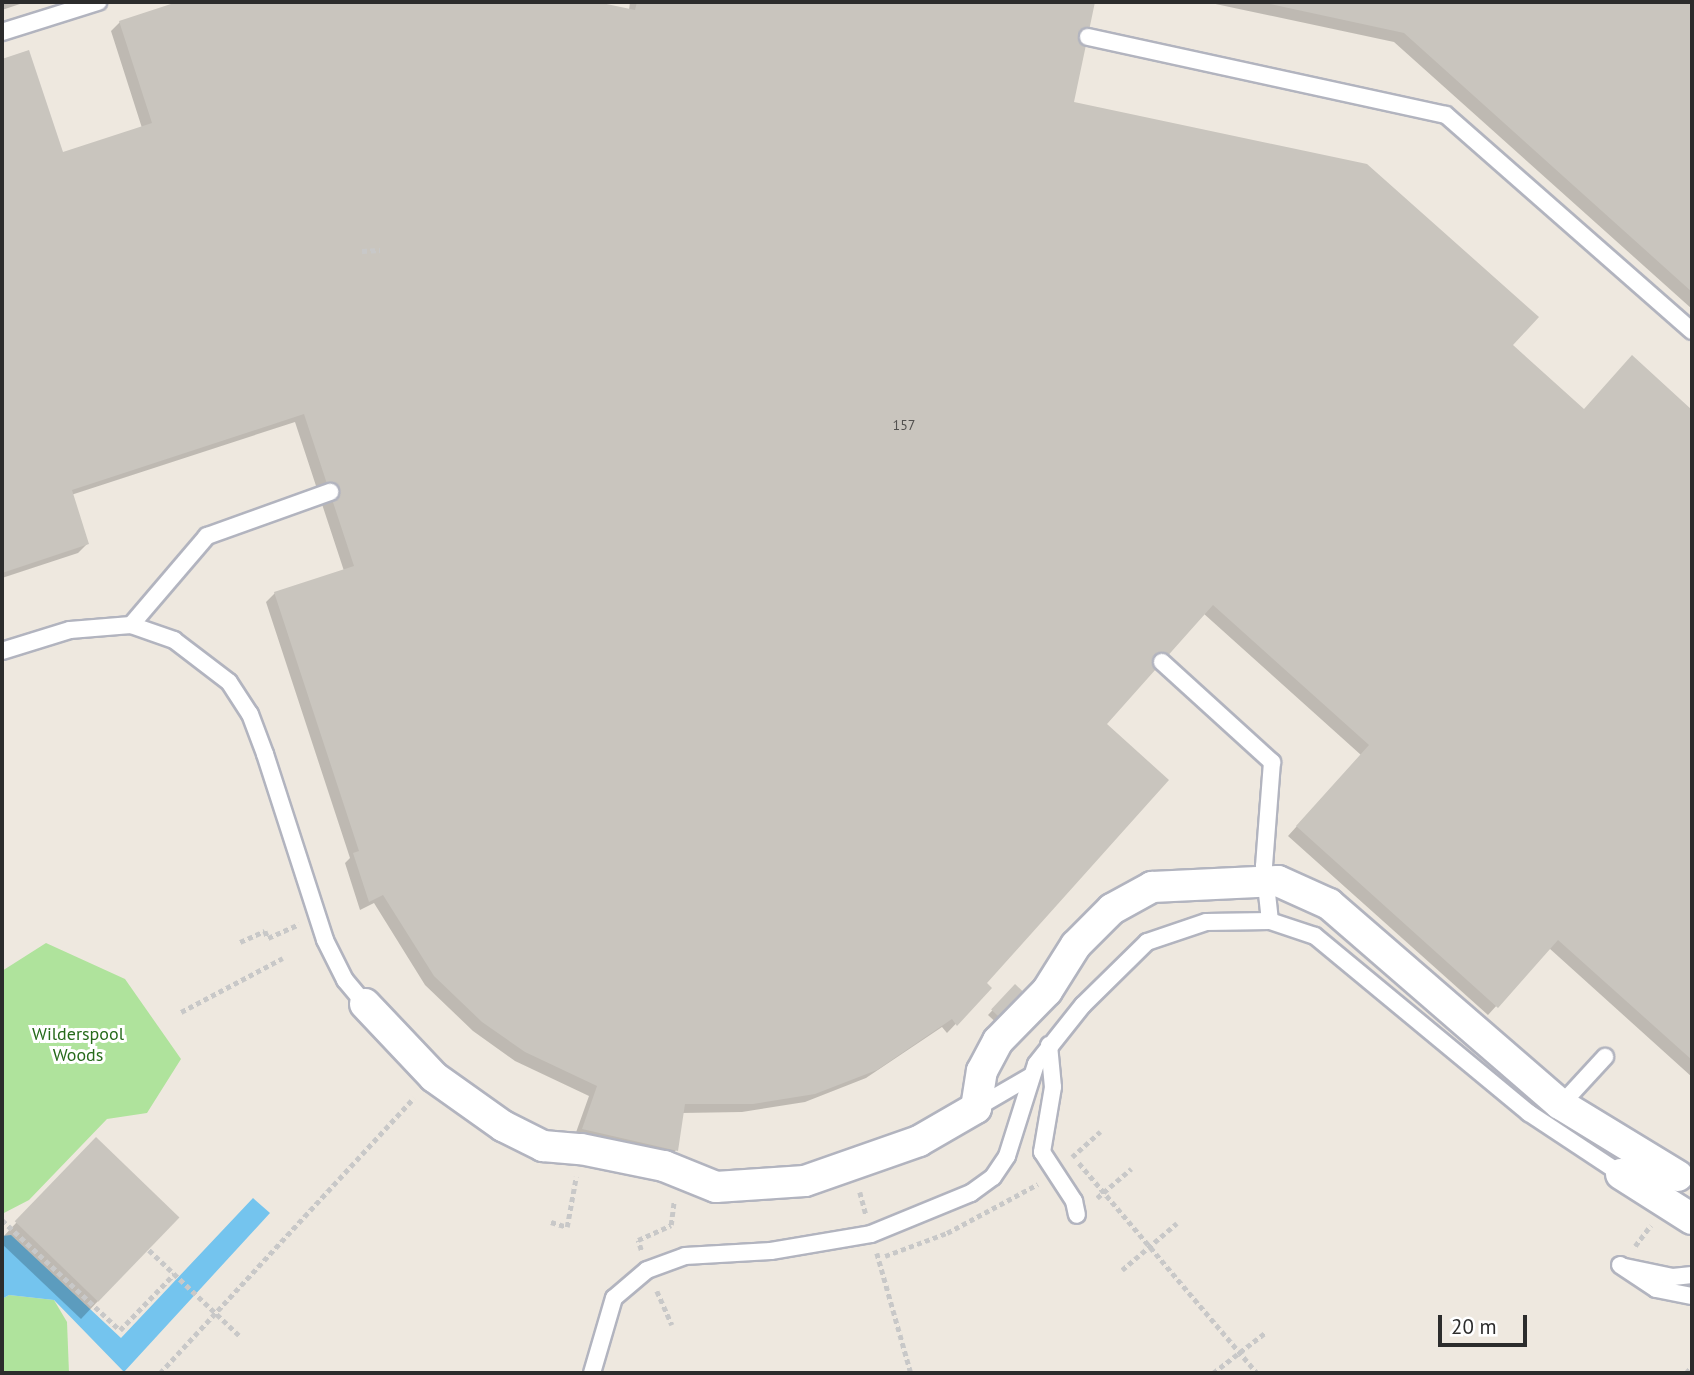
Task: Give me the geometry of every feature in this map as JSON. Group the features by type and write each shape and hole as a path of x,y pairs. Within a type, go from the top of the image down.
{"street":[{"path":"365,1004 434,1077 494,1120 543,1146 582,1149 664,1166 716,1187 805,1181 919,1141 976,1108 982,1071 998,1041 1047,991 1076,945 1112,909 1152,887 1278,881 1329,904 1553,1115 1678,1177"},
{"path":"1621,1174 1692,1219"}],"lane":[{"path":"2,32 98,2"},
{"path":"1088,37 1446,115 1692,331"},
{"path":"131,625 207,536 330,492"},
{"path":"2,651 70,630 131,625 174,640 205,660 229,682 250,714 316,916 345,980 365,1004"},
{"path":"1162,662 1272,762 1264,882 1270,922"},
{"path":"592,1373 614,1298 647,1270 685,1256 771,1251 871,1234 948,1205 993,1177 1018,1132 1031,1076 1049,1045 1106,979 1147,942 1206,922 1270,922 1294,927 1331,946 1553,1115 1621,1174"},
{"path":"1049,1045 1053,1087 1042,1152 1074,1201 1077,1215"},
{"path":"1553,1115 1605,1057"},
{"path":"976,1108 1031,1076"},
{"path":"1692,1275 1673,1277 1620,1265 1657,1289 1692,1296"}],"path":[{"path":"362,251 380,250"},
{"path":"240,942 265,931 268,938 316,916"},
{"path":"181,1013 283,958"},
{"path":"160,1373 434,1077"},
{"path":"1054,1173 1100,1132"},
{"path":"551,1222 567,1227 582,1149"},
{"path":"1073,1156 1257,1373"},
{"path":"853,1163 911,1373"},
{"path":"1077,1215 1131,1169"},
{"path":"2,1220 120,1330 176,1275"},
{"path":"1122,1270 1177,1223"},
{"path":"149,1250 241,1336"},
{"path":"1213,1373 1266,1332"},
{"path":"1686,1373 1692,1366"}],"green space":[{"name":"Wilderspool Woods","path":"46,943 125,979 181,1059 147,1113 107,1119 29,1200 2,1214 2,971"},
{"path":"9,1295 54,1300 67,1322 69,1373 2,1373 2,1299"}],"water":[{"path":"253,1198 270,1213 124,1372 54,1300 9,1295 2,1299 2,1236 11,1235 121,1338"}],"building":[{"path":"177,2 597,2 635,10 637,2 1095,2 1074,102 1367,164 1539,317 1513,345 1584,409 1632,355 1692,410 1692,1060 1558,940 1498,1008 1296,826 1369,745 1213,605 1107,724 1169,780 987,983 992,988 957,1026 952,1019 877,1070 815,1094 753,1104 685,1104 678,1151 582,1129 597,1086 525,1052 482,1022 434,976 383,895 369,902 353,853 359,851 274,592 354,566 304,414 72,490 89,544 2,573 2,59 29,50 63,152 152,123 119,21"},
{"path":"1261,2 1692,2 1692,292 1404,33"},
{"path":"1015,984 1031,999 1007,1025 991,1010"},
{"path":"96,1137 179,1218 98,1302 15,1221"}]}
